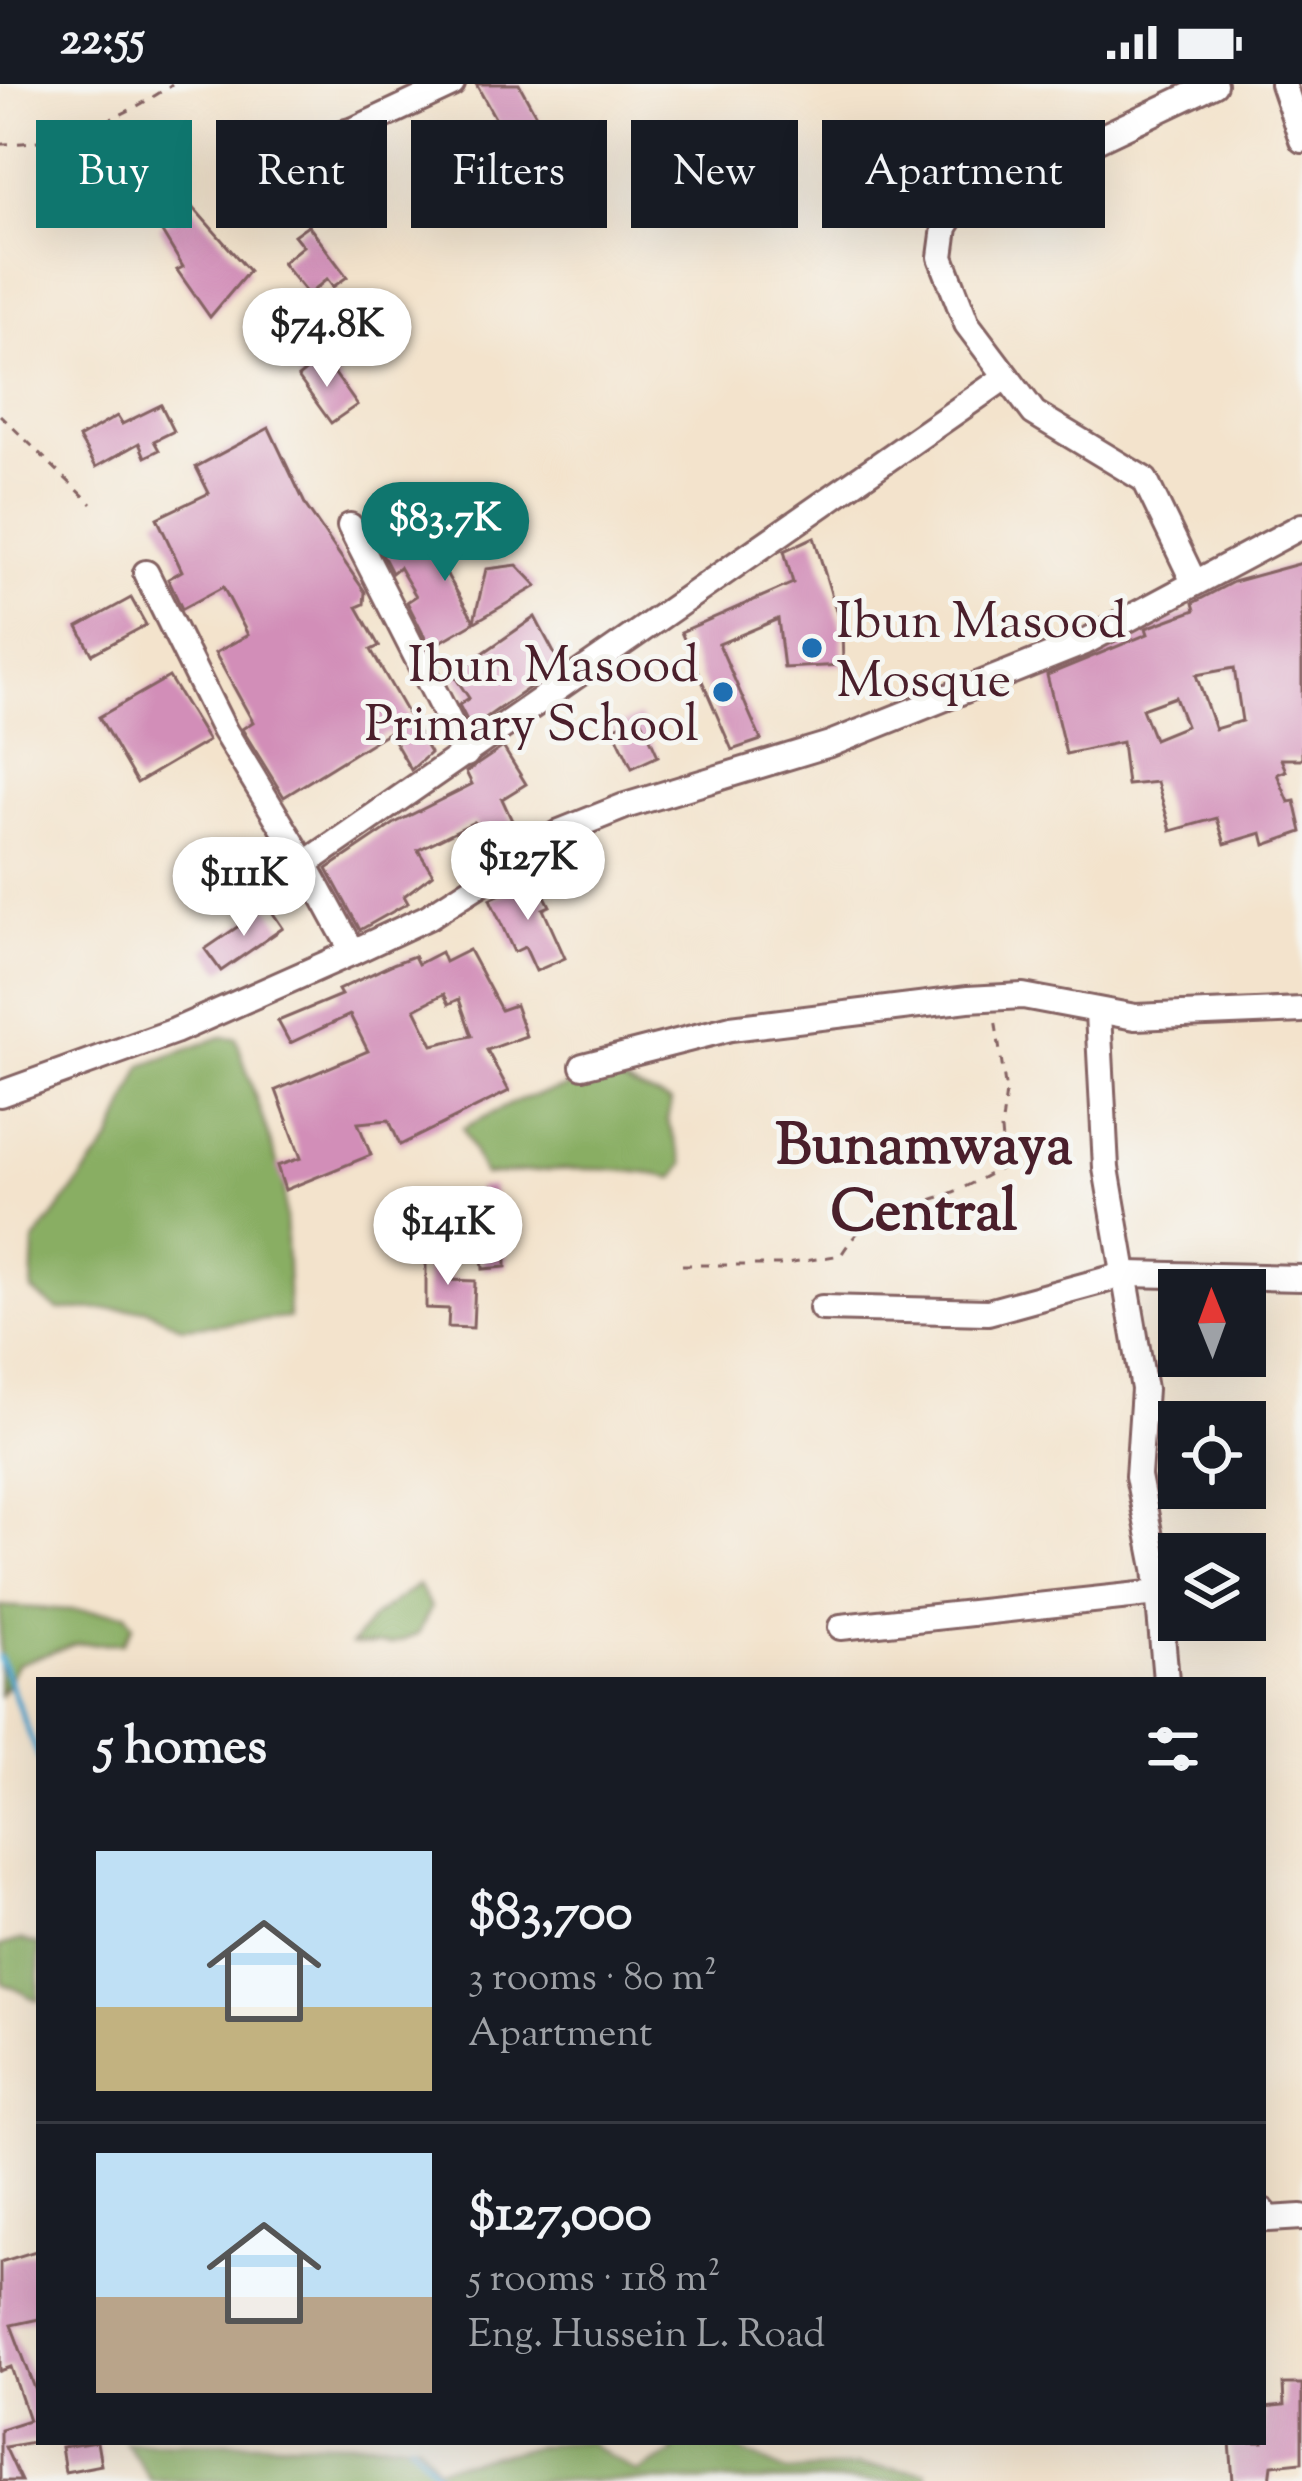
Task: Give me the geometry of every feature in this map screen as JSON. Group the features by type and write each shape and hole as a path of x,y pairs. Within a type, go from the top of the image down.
{"street":[{"path":"375,120 452,84"},
{"path":"1194,582 1145,481 1046,424 1004,378 967,324 941,257 945,227 959,205 1214,84"},
{"path":"1282,84 1302,140"},
{"path":"305,863 1004,378"},
{"path":"350,526 466,754"},
{"path":"0,1094 175,1030 353,952 428,916 560,832 934,706 1084,642 1302,526"},
{"path":"146,573 224,730 353,952"},
{"path":"583,1066 731,1028 994,998 1059,1000 1098,1013 1302,1010"},
{"path":"841,1627 1158,1593 1138,1476 1144,1390 1106,1168 1098,1013"},
{"path":"822,1308 988,1312 1127,1274 1302,1278"},
{"path":"1162,1641 1166,1677"},
{"path":"1266,2215 1269,2219 1302,2217"}],"path":[{"path":"0,144 33,144 129,112 172,84"},
{"path":"0,415 92,504"},
{"path":"682,1265 781,1264 841,1255 858,1229 880,1211 945,1196 1004,1167 1001,1130 1006,1093 994,998"}],"green space":[{"path":"221,1037 236,1038 284,1184 289,1318 182,1327 146,1309 58,1310 32,1291 34,1242 112,1139 142,1066"},
{"path":"607,1076 671,1102 667,1120 684,1164 674,1178 603,1169 484,1175 463,1128 519,1100"},
{"path":"418,1585 431,1608 418,1634 393,1644 351,1645 373,1617"},
{"path":"0,1606 126,1613 133,1625 123,1643 76,1644 17,1664 0,1697"},
{"path":"21,1940 36,1944 36,2000 3,1983 0,1946"},
{"path":"127,2445 420,2445 436,2467 544,2445 593,2445 637,2473 674,2452 669,2445 729,2445 787,2472 860,2466 927,2472 928,2481 152,2481"}],"building":[{"path":"476,84 519,84 539,120 496,120"},
{"path":"192,206 249,271 210,317 177,270 183,267 160,228 192,228"},
{"path":"310,228 347,277 333,287 327,279 308,295 282,263 303,246 294,235"},
{"path":"323,357 357,405 331,423 298,377"},
{"path":"161,405 174,431 154,441 159,450 145,457 139,443 96,467 79,438 117,416 122,424"},
{"path":"269,428 306,506 365,592 364,604 357,607 379,646 371,650 430,753 411,770 389,732 284,797 242,729 253,722 215,653 248,635 223,587 182,609 168,579 182,571 157,518 209,493 196,467"},
{"path":"415,515 439,546 433,551 474,621 486,569 517,565 537,586 430,648 407,602 416,596 399,567 392,573 377,544"},
{"path":"814,537 842,630 843,665 784,668 778,619 719,644 761,740 732,750 681,632 793,583 784,551"},
{"path":"1302,563 1302,759 1281,759 1286,771 1277,774 1289,802 1295,801 1302,832 1265,845 1262,833 1225,844 1217,818 1171,831 1157,782 1127,785 1122,742 1066,754 1047,675 1148,634 1146,628 1195,610 1193,603 1233,582","holes":["1234,668 1242,721 1215,729 1196,675","1175,697 1186,726 1154,739 1142,709"]},
{"path":"131,598 146,625 92,654 78,627"},
{"path":"535,617 561,666 471,728 459,705 469,698 453,674"},
{"path":"169,677 208,741 137,783 99,717"},
{"path":"640,716 658,756 632,768 613,728"},
{"path":"503,747 526,784 502,799 520,838 490,857 474,822 418,850 433,874 404,896 408,903 360,930 327,869 395,823 472,784 466,772"},
{"path":"536,878 550,906 543,909 565,958 536,971 525,947 514,952 490,899"},
{"path":"268,906 283,928 221,971 205,949"},
{"path":"469,950 501,1010 515,1005 526,1036 487,1050 509,1091 400,1145 389,1120 358,1123 371,1155 285,1190 277,1166 301,1158 276,1090 368,1051 350,1015 290,1043 278,1021 341,995 338,990 414,956 418,964 441,952 445,962","holes":["444,994 449,1004 459,999 472,1036 433,1045 415,1009"]},
{"path":"492,1186 497,1210 505,1209 506,1267 483,1269 477,1188"},
{"path":"426,1244 451,1245 449,1280 475,1281 473,1328 448,1327 449,1309 426,1308"},
{"path":"36,2251 36,2320 11,2325 36,2391 36,2442 5,2447 21,2481 0,2481 0,2429 29,2420 11,2367 0,2371 0,2262"},
{"path":"1283,2384 1302,2384 1302,2462 1272,2465 1270,2481 1233,2481 1230,2445 1266,2445 1266,2408 1284,2406"},
{"path":"98,2445 101,2465 65,2472 61,2447"}],"waterway":[{"path":"0,1658 36,1751"},
{"path":"413,2445 443,2481"}],"place":[{"name":"Ibun Masood Mosque","path":"812,648"},
{"name":"Ibun Masood Primary School","path":"723,692"}],"district":[{"name":"Bunamwaya Central","path":"924,1176"}]}
